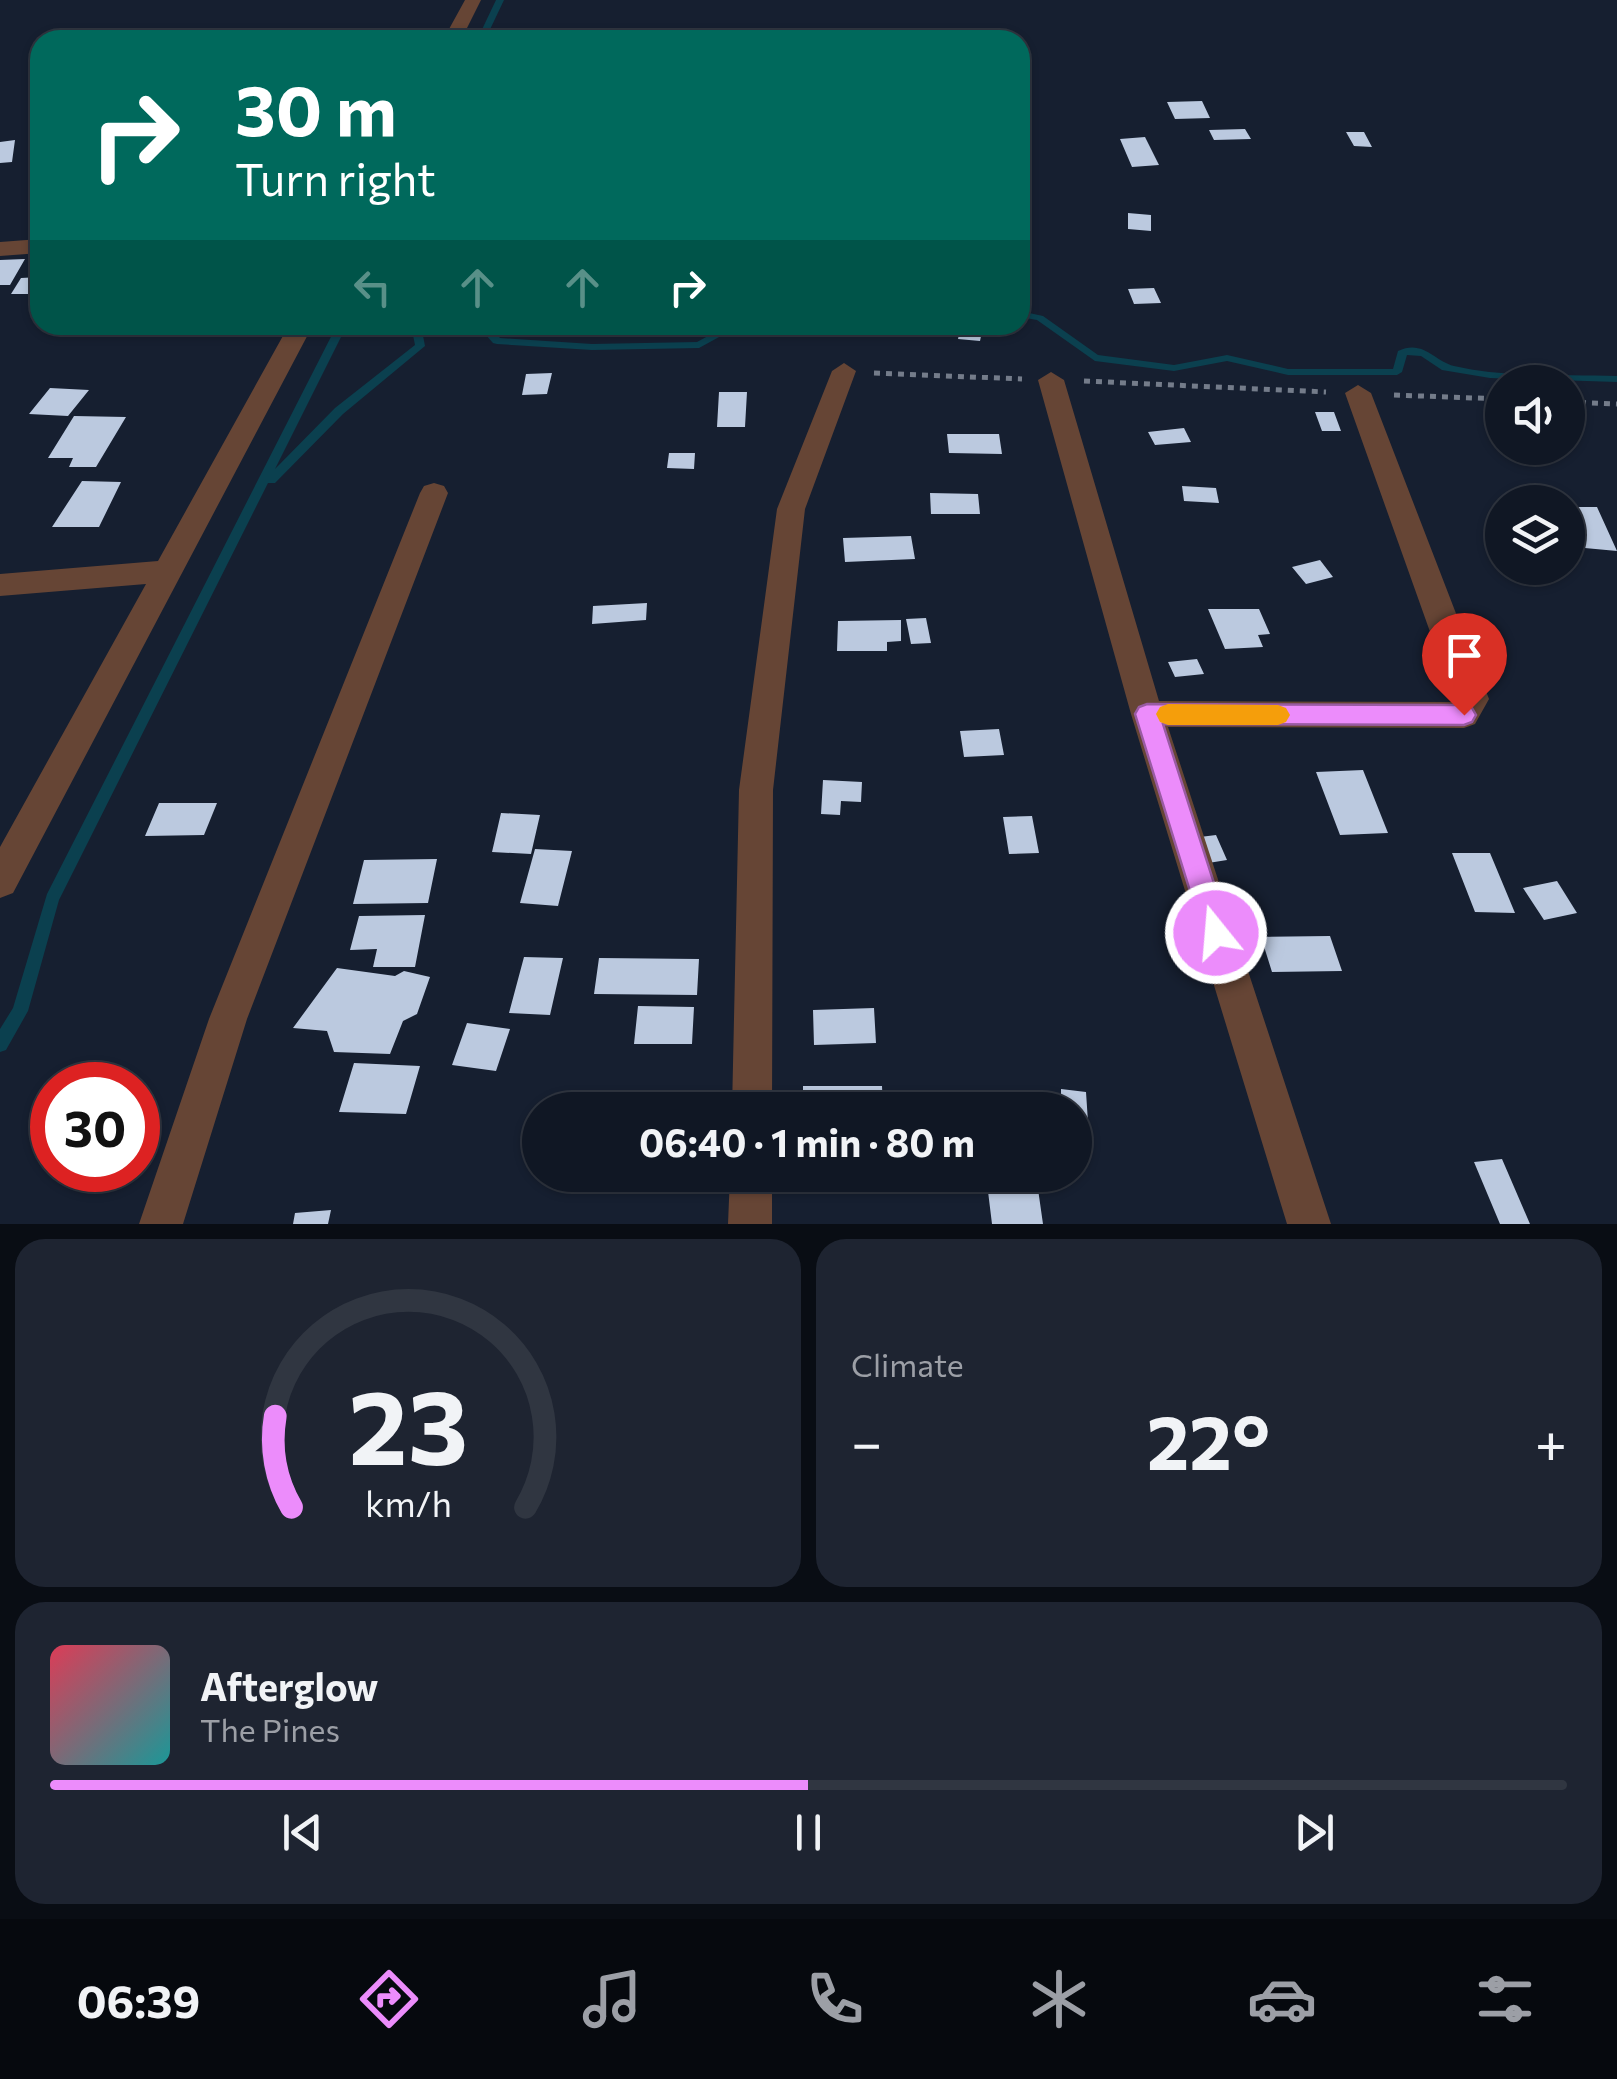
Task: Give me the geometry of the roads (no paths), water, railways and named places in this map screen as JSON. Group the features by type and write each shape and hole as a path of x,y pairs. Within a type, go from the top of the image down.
{"street":[{"path":"458,30 474,0"},
{"path":"0,249 30,247"},
{"path":"0,881 296,335"},
{"path":"752,1092 756,790 786,546 791,509 844,371"},
{"path":"1051,380 1147,714 1308,1224"},
{"path":"1147,714 1464,715 1473,698 1358,393"},
{"path":"161,1224 228,1019 434,493"},
{"path":"0,585 168,571"},
{"path":"750,1224 751,1192"}],"waterway":[{"path":"486,30 500,0"},
{"path":"1030,316 1040,318 1095,358 1174,368 1227,358 1288,372 1397,372 1403,351 1424,353 1446,368 1490,375 1617,379"},
{"path":"0,1044 20,1011 52,899 337,335"},
{"path":"271,480 339,411 420,346 418,335"},
{"path":"491,335 497,341 592,347 699,345 718,335"}]}
